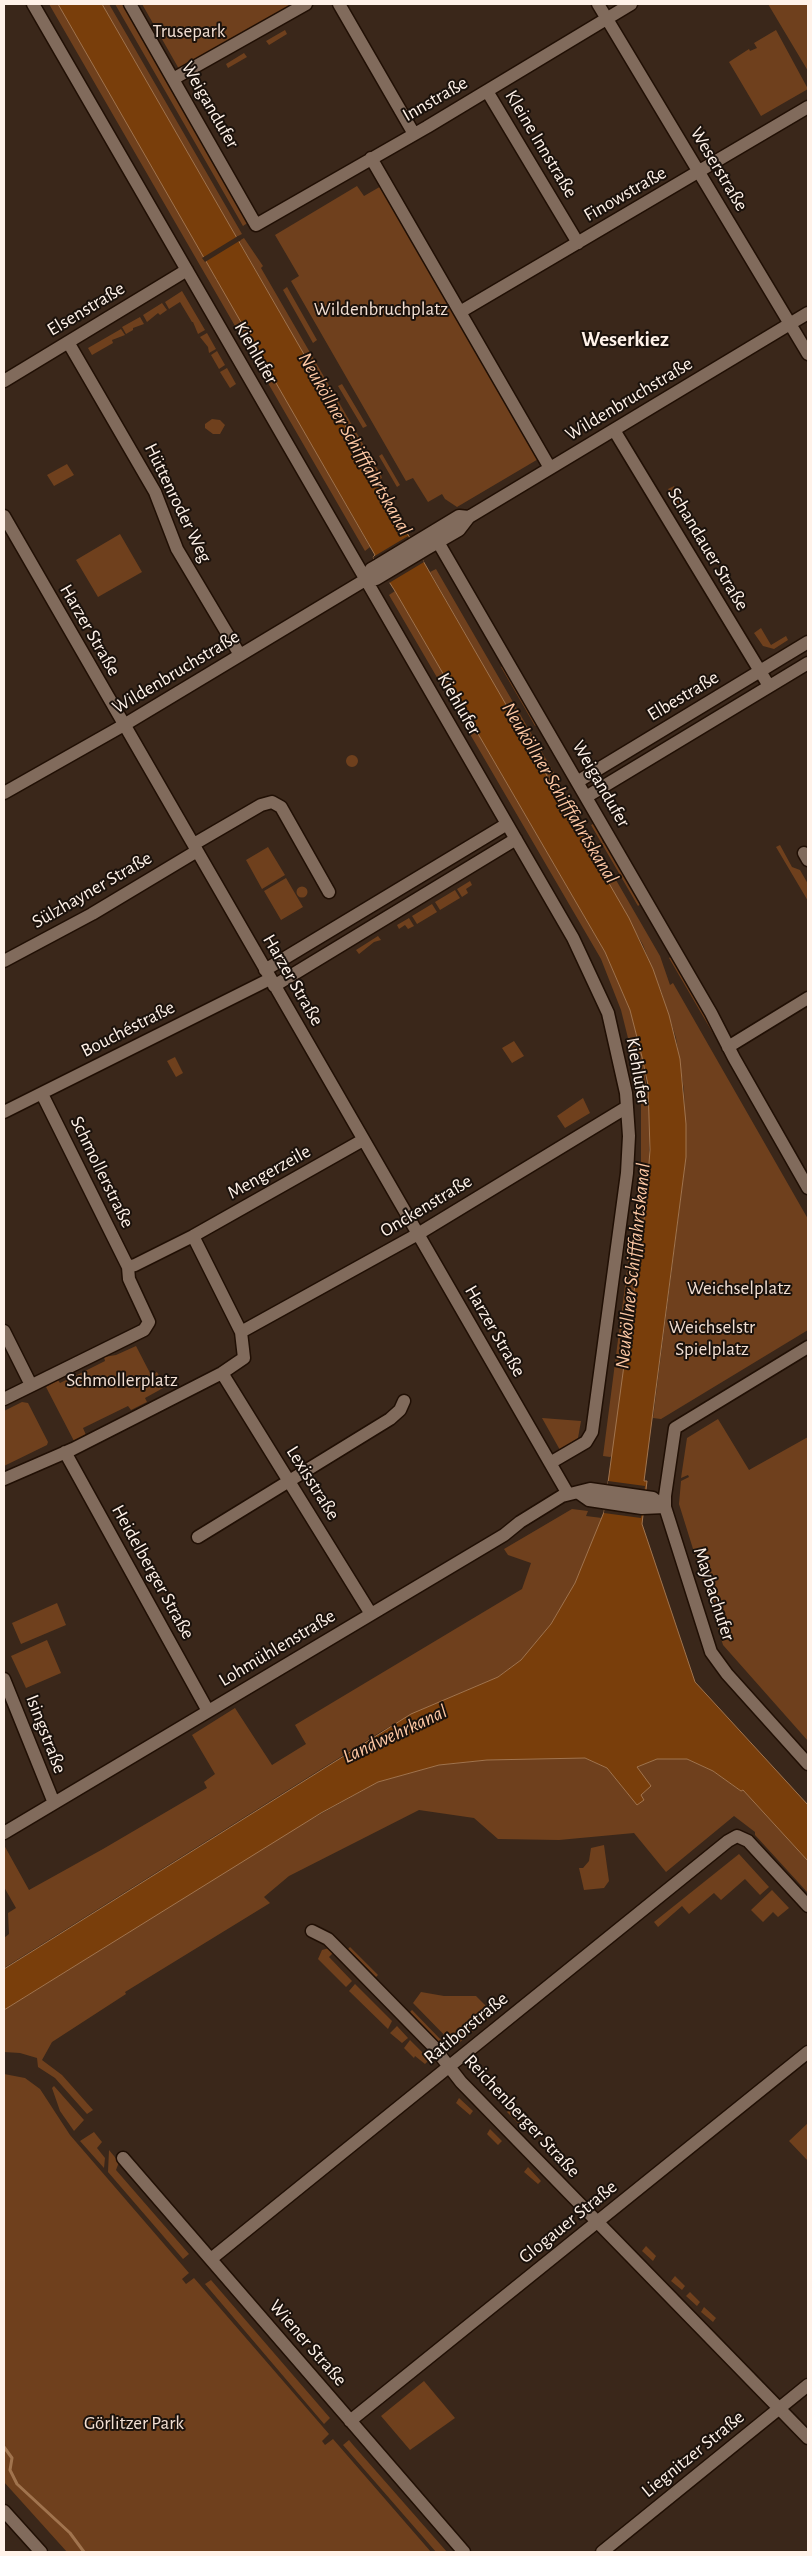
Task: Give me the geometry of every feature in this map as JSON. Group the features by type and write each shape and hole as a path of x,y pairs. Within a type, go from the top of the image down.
{"street":[{"name":"Kiehlufer","path":"33,4 573,938 608,1013 625,1090 627,1107 627,1173 592,1432 586,1442 550,1463"},
{"name":"Weigandufer","path":"130,4 256,224"},
{"path":"173,79 306,4"},
{"path":"339,4 414,134"},
{"name":"Weserstraße","path":"598,4 808,354"},
{"name":"Innstraße","path":"256,224 414,134 631,4"},
{"name":"Kleine Innstraße","path":"487,91 578,243"},
{"name":"Finowstraße","path":"460,312 808,107"},
{"path":"371,158 550,468"},
{"name":"Elsenstraße","path":"4,381 187,270"},
{"name":"Wildenbruchstraße","path":"416,548 438,542 458,530 469,517 808,313"},
{"name":"Hüttenroder Weg","path":"68,342 155,492 177,549 240,655"},
{"name":"Schandauer Straße","path":"614,430 769,686"},
{"name":"Harzer Straße","path":"4,516 550,1463 573,1494"},
{"name":"Wildenbruchstraße","path":"4,793 124,725 365,580 371,569 381,570 416,548 459,516 469,517"},
{"name":"Weigandufer","path":"438,542 711,1013 728,1047"},
{"name":"Elbestraße","path":"577,782 808,642"},
{"name":"Elbestraße","path":"586,798 808,663"},
{"name":"Sülzhayner Straße","path":"4,961 92,914 261,805 272,802 281,807 329,892"},
{"name":"Bouchéstraße","path":"270,978 507,824"},
{"name":"Bouchéstraße","path":"4,1112 270,978 516,839"},
{"path":"808,998 728,1047 808,1188"},
{"name":"Schmollerstraße","path":"42,1094 128,1267"},
{"name":"Onckenstraße","path":"242,1332 418,1234 627,1107"},
{"name":"Mengerzeile","path":"193,1236 363,1140"},
{"path":"4,1399 148,1327 147,1316 129,1279 128,1267 193,1236 242,1332 244,1358 222,1373 65,1452 4,1479"},
{"path":"4,1331 31,1385"},
{"name":"Maybachufer","path":"808,1347 677,1426 673,1433 665,1506 706,1638 716,1661 808,1764"},
{"name":"Lexisstraße","path":"222,1373 371,1614"},
{"path":"198,1538 390,1419 400,1410 404,1401"},
{"name":"Heidelberger Straße","path":"65,1452 208,1711"},
{"path":"573,1494 590,1489 606,1496 643,1503 653,1498 665,1506"},
{"name":"Lohmühlenstraße","path":"4,1833 504,1535 520,1522 573,1494"},
{"name":"Isingstraße","path":"4,1679 54,1803"},
{"name":"Ratiborstraße","path":"211,2259 728,1841 737,1836 748,1841 808,1906"},
{"name":"Reichenberger Straße","path":"312,1930 328,1939 433,2046 461,2082 808,2438"},
{"name":"Glogauer Straße","path":"350,2421 808,2052"},
{"name":"Wiener Straße","path":"123,2158 464,2552"},
{"name":"Liegnitzer Straße","path":"602,2552 808,2384"},
{"path":"4,2511 41,2552"}],"green space":[{"path":"49,4 58,4 207,261 370,547 365,551"},
{"path":"102,4 109,4 242,234 236,237"},
{"path":"115,4 123,4 249,222 243,226"},
{"name":"Trusepark","path":"142,4 293,4 240,34 241,38 224,47 222,44 179,69"},
{"path":"768,4 808,4 808,71"},
{"path":"285,30 287,34 269,45 266,41"},
{"path":"776,30 808,89 761,116 729,62 749,49 750,51 757,48 754,43"},
{"path":"244,53 247,57 228,68 226,64"},
{"name":"Wildenbruchplatz","path":"383,185 540,458 457,507 445,499 442,494 428,502 413,478 406,481 291,281 299,276 275,235 357,186 364,196"},
{"path":"244,238 263,266 261,268 382,478 376,481 239,241"},
{"path":"287,287 317,340 313,343 283,290"},
{"path":"182,291 205,330 198,334 193,322 180,302 169,309 165,302"},
{"path":"162,303 167,310 160,315 158,313 147,322 143,315"},
{"path":"140,317 144,324 133,328 133,330 126,334 122,327"},
{"path":"121,329 125,335 112,340 113,343 92,355 88,348"},
{"path":"207,333 216,349 209,353 208,347 200,337"},
{"path":"217,351 225,365 219,369 211,355"},
{"path":"227,368 236,384 230,388 220,372"},
{"path":"342,384 367,426 363,428 338,386"},
{"path":"212,419 220,420 225,425 220,434 213,434 205,428 205,424"},
{"path":"382,454 400,485 397,487 379,456"},
{"path":"67,464 74,475 54,486 47,475"},
{"path":"674,486 700,528 694,532 668,489"},
{"path":"120,534 142,572 98,597 76,560"},
{"name":"Weichselplatz","path":"436,569 660,956 670,985 673,983 808,1219 808,1330 661,1419 653,1418 686,1157 684,1090 676,1038 661,991 643,945 430,572"},
{"path":"395,591 605,952 630,1010 642,1057 649,1102 649,1176 613,1455 610,1457 603,1456 641,1162 641,1101 633,1058 621,1010 601,959 389,595"},
{"path":"761,628 771,645 786,636 788,640 774,649 763,646 754,633"},
{"path":"504,665 538,724 535,726 501,667"},
{"path":"350,755 354,755 358,761 354,767 350,767 346,763 346,759"},
{"path":"595,823 604,838 602,839 603,843 606,842 642,903 638,906 591,825"},
{"path":"780,845 792,867 800,870 808,884 808,901 776,847"},
{"path":"268,847 285,875 262,889 246,860"},
{"path":"286,878 303,907 281,920 264,891"},
{"path":"470,881 472,885 466,889 468,893 462,897 457,889"},
{"path":"302,886 308,892 302,898 296,892"},
{"path":"455,890 460,898 440,910 435,902"},
{"path":"432,904 437,912 417,924 412,916"},
{"path":"409,918 414,926 408,929 405,925 399,929 397,925"},
{"path":"378,936 381,940 374,942 359,954 356,950"},
{"path":"672,956 706,1015 714,1035 669,958"},
{"path":"514,1041 524,1056 512,1063 502,1048"},
{"path":"175,1057 183,1073 176,1077 167,1061"},
{"path":"583,1098 590,1113 565,1128 557,1116"},
{"name":"Schmollerplatz","path":"136,1346 151,1375 157,1372 165,1387 145,1398 147,1402 131,1410 128,1406 83,1428 86,1435 74,1441 46,1387 58,1380 60,1383 70,1378 67,1372 72,1369 75,1376 105,1361 104,1357 116,1355"},
{"name":"Schmollerplatz","path":"22,1402 28,1403 48,1442 47,1445 4,1466 4,1411"},
{"path":"542,1418 581,1421 578,1438 560,1450"},
{"path":"718,1419 749,1470 808,1437 808,1741 723,1645 679,1504 681,1481 689,1477 688,1475 681,1478 687,1438"},
{"path":"572,1509 588,1511 586,1516 602,1518 575,1583 551,1624 521,1660 498,1677 412,1714 382,1731 4,1968 4,1938 9,1934 8,1913 16,1908 4,1887 4,1845 29,1890 207,1788 204,1782 215,1774 192,1735 235,1708 272,1765 306,1744 295,1725 522,1589 531,1563 508,1555 504,1549"},
{"path":"57,1603 66,1625 21,1644 12,1623"},
{"path":"47,1640 61,1673 26,1688 11,1656"},
{"path":"570,1756 585,1758 607,1768 637,1805 640,1795 637,1767 657,1759 676,1757 687,1759 713,1771 741,1791 743,1790 808,1861 808,1893 755,1835 755,1832 734,1816 666,1872 634,1833 559,1840 498,1839 474,1818 419,1810 289,1876 264,1897 270,1903 125,1992 126,1994 52,2042 42,2060 62,2075 93,2110 87,2114 55,2078 38,2067 37,2058 20,2053 4,2052 4,2010 290,1831 378,1782 439,1765 487,1760"},
{"path":"604,1845 609,1881 604,1888 584,1890 579,1868 583,1868 589,1861 591,1848"},
{"path":"739,1854 769,1887 760,1895 745,1879 721,1900 714,1893 689,1914 682,1906 658,1927 654,1922"},
{"path":"772,1890 789,1908 778,1917 773,1912 763,1922 751,1910"},
{"path":"350,1947 378,1975 376,1977 348,1949"},
{"path":"329,1948 333,1953 329,1957 352,1981 346,1987 318,1959 322,1950"},
{"path":"355,1984 392,2021 388,2029 349,1991"},
{"path":"421,1992 444,1996 476,1996 494,2014 455,2046 413,2003"},
{"path":"412,2010 442,2041 437,2045 437,2040 410,2012"},
{"path":"397,2026 408,2038 402,2043 390,2033"},
{"path":"410,2040 424,2054 429,2050 432,2057 425,2064 415,2056 414,2058 404,2048"},
{"name":"Görlitzer Park","path":"4,2074 25,2078 40,2089 70,2135 189,2273 182,2279 186,2284 194,2278 329,2434 322,2441 325,2445 333,2439 431,2552 67,2552 4,2482"},
{"path":"54,2086 84,2120 74,2131 60,2111 52,2088"},
{"path":"459,2098 473,2111 470,2115 456,2103"},
{"path":"511,2108 523,2121 520,2125 507,2112"},
{"path":"808,2123 808,2161 789,2141"},
{"path":"490,2129 502,2141 498,2145 487,2134"},
{"path":"94,2132 102,2142 97,2148 105,2158 104,2168 80,2141"},
{"path":"109,2150 119,2162 116,2170 189,2254 183,2259 108,2172"},
{"path":"528,2167 541,2181 538,2184 524,2172"},
{"path":"646,2246 656,2256 653,2261 642,2251"},
{"path":"675,2276 685,2286 682,2290 671,2281"},
{"path":"211,2280 330,2418 324,2424 205,2284"},
{"path":"690,2292 700,2302 697,2306 686,2296"},
{"path":"704,2307 716,2318 713,2322 701,2312"},
{"path":"424,2381 455,2418 410,2450 381,2416"},
{"path":"349,2440 447,2552 436,2552 343,2445"}],"water":[{"path":"58,4 102,4 629,918 653,969 669,1015 680,1059 686,1124 686,1157 644,1481 647,1481 642,1524 695,1682 808,1805 808,1861 743,1790 741,1791 713,1771 687,1759 657,1759 637,1767 651,1786 641,1795 644,1800 637,1805 607,1768 585,1758 487,1760 439,1765 378,1782 321,1813 4,2010 4,1969 411,1714 498,1677 521,1660 551,1624 575,1583 604,1512 646,1204 650,1150 648,1085 642,1057 630,1010 605,952 395,591 373,557 375,555"}],"pier":[{"path":"238,236 241,240 205,262 202,258"},
{"path":"408,536 424,562 389,583 373,557"},
{"path":"608,1481 645,1486 641,1518 604,1513"}],"waterway":[{"path":"4,2447 12,2458 10,2470 17,2484 70,2533 84,2552"}],"district":[{"name":"Weserkiez","path":"625,340"}],"water label":[{"name":"Neuköllner Schifffahrtskanal","path":"355,444"},
{"name":"Neuköllner Schifffahrtskanal","path":"560,793"},
{"name":"Neuköllner Schifffahrtskanal","path":"633,1266"},
{"name":"Landwehrkanal","path":"395,1734"}],"park label":[{"name":"Weichselstr Spielplatz","path":"712,1338"}]}
